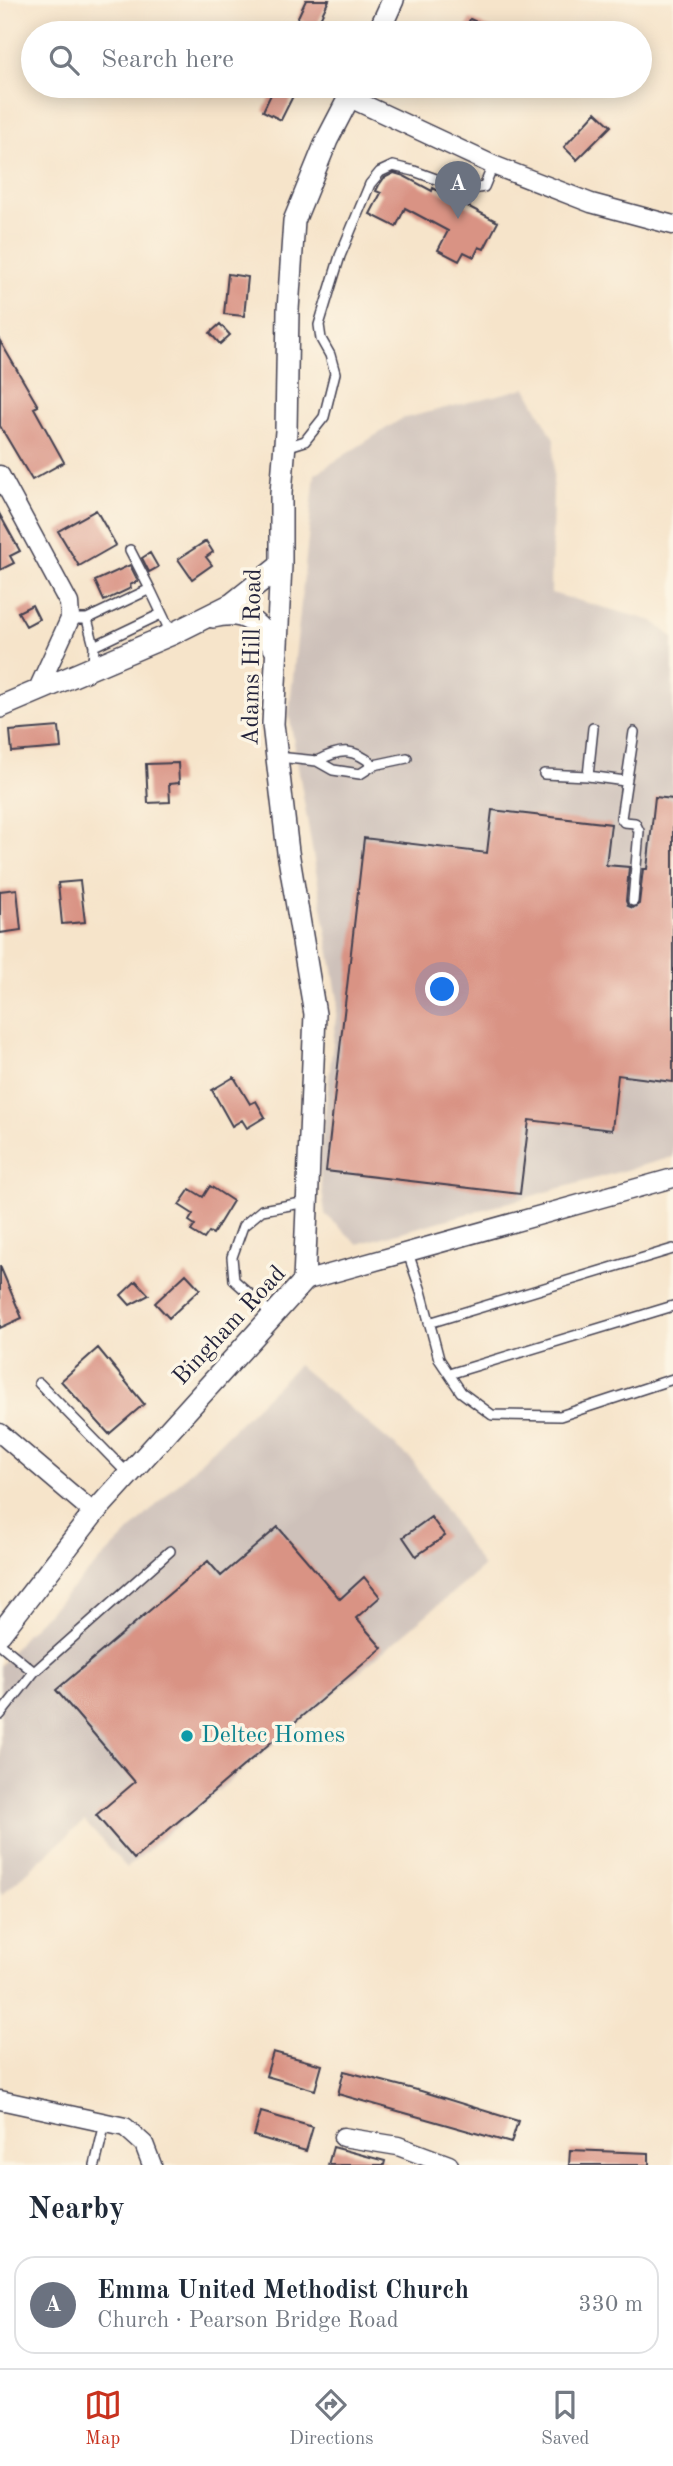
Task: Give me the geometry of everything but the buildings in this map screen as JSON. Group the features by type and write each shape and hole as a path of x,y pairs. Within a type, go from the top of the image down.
{"street":[{"path":"383,21 393,0"},
{"name":"Adams Hill Road","path":"304,1281 315,1014 288,852 273,724 281,565 288,310 294,221 327,140 350,98"},
{"path":"365,98 494,165 591,203 673,225"},
{"path":"0,475 78,619 37,691"},
{"path":"0,707 172,634 232,604 281,565"},
{"path":"197,621 226,614 239,614 256,624 277,652"},
{"name":"Bingham Road","path":"0,1634 94,1513 304,1281 673,1178"},
{"path":"0,1433 94,1513"},
{"path":"0,2100 125,2127 136,2134 144,2144 152,2165"},
{"path":"343,2137 398,2146 449,2165"}],"lane":[{"path":"284,448 305,441 324,418 335,373 330,355 321,339 319,325 340,256 370,184 380,172 393,166 466,190 484,187 494,165"},
{"path":"131,550 172,634"},
{"path":"93,668 94,646 78,619 150,589"},
{"path":"94,646 161,614"},
{"path":"588,776 593,727"},
{"path":"633,901 639,831 635,824 624,822 621,818 634,732"},
{"path":"317,761 335,751 360,753 374,765"},
{"path":"277,757 317,761 333,770 360,774 374,765 407,758"},
{"path":"544,774 625,781"},
{"path":"273,1315 234,1280 232,1257 243,1226 262,1210 307,1202"},
{"path":"429,1323 673,1249"},
{"path":"408,1253 439,1359 461,1392 492,1415 559,1416 673,1379"},
{"path":"449,1374 673,1306"},
{"path":"39,1383 129,1475"},
{"path":"0,1715 34,1672 170,1551"},
{"path":"0,1644 34,1672"},
{"path":"95,2165 105,2122"}],"shaded area":[{"path":"526,388 554,439 551,593 653,621 673,638 673,1157 358,1244 325,1214 319,1166 338,1000 289,714 315,474 401,419"},
{"path":"298,1365 412,1460 483,1567 127,1868 84,1821 1,1895 0,1666 24,1636"}],"place":[{"name":"Emma United Methodist Church","path":"458,219"},
{"name":"Deltec Homes","path":"187,1736"}]}
